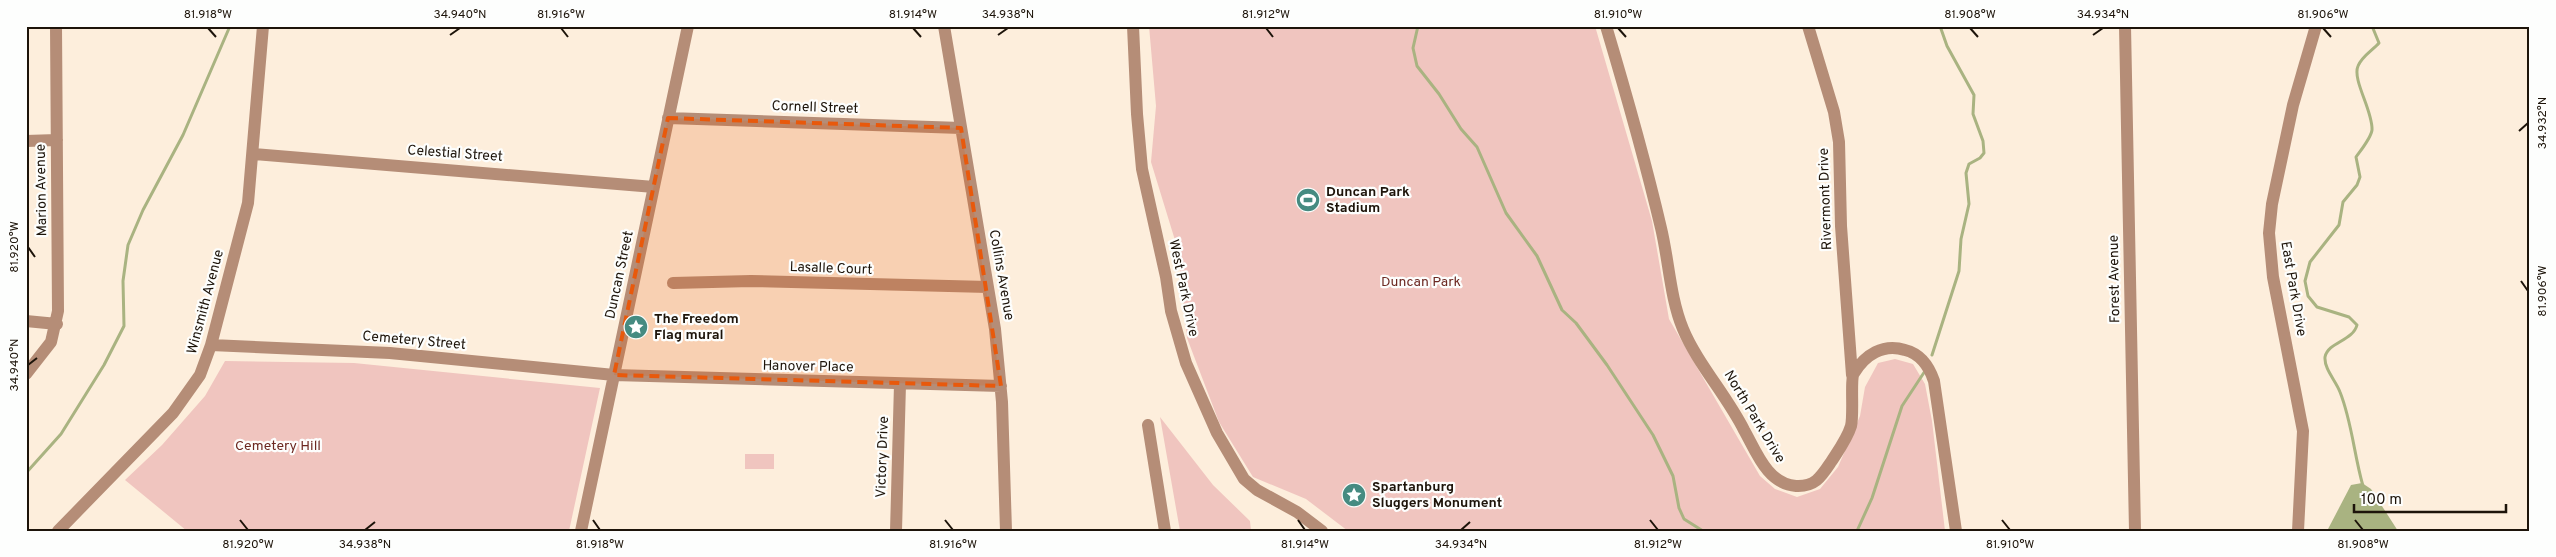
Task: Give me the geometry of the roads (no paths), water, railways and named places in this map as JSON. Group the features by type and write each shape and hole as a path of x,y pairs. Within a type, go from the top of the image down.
{"street":[{"name":"Marion Avenue","path":"26,374 47,350 57,324 56,26"},
{"name":"Winsmith Avenue","path":"58,531 173,413 200,375 211,345 248,203 263,26"},
{"name":"Duncan Street","path":"581,531 688,26"},
{"name":"Collins Avenue","path":"944,26 988,287 1001,386 1006,531"},
{"name":"West Park Drive","path":"1133,26 1142,164 1166,277 1171,311 1186,363 1217,433 1244,479 1257,490 1297,512 1322,531"},
{"name":"North Park Drive","path":"1606,26 1648,174 1668,258 1675,304 1683,330 1737,415 1763,464 1780,481 1804,486 1814,483 1822,475 1842,446 1851,425 1852,375"},
{"name":"Rivermont Drive","path":"1808,26 1834,112 1839,142 1841,226 1852,375"},
{"name":"Forest Avenue","path":"2125,26 2135,531"},
{"name":"East Park Drive","path":"2298,531 2303,431 2273,277 2269,233 2272,204 2293,105 2316,26"},
{"name":"Cornell Street","path":"668,118 961,128"},
{"path":"26,141 57,140"},
{"name":"Celestial Street","path":"253,154 654,187"},
{"name":"Lasalle Court","path":"673,283 751,281 988,287"},
{"path":"26,321 57,324"},
{"name":"Cemetery Street","path":"211,345 390,353 614,376"},
{"path":"1852,375 1871,354 1890,348 1910,351 1928,366 1934,381 1956,531"},
{"name":"Hanover Place","path":"614,376 1001,386"},
{"name":"Victory Drive","path":"896,531 900,384"},
{"path":"1148,425 1165,531"}],"waterway":[{"path":"26,473 61,434 104,365 124,326 123,281 128,245 143,210 183,135 230,26"},
{"path":"1418,26 1413,48 1417,66 1439,94 1461,129 1477,147 1506,213 1537,256 1562,310 1576,323 1607,365 1653,435 1673,476 1679,508 1684,519 1703,531"},
{"path":"1932,355 1959,271 1961,239 1969,204 1966,173 1969,164 1980,158 1984,153 1983,141 1973,114 1974,95 1947,46 1940,26"},
{"path":"2363,486 2344,403 2325,361 2327,352 2351,335 2357,325 2349,317 2317,307 2308,296 2305,281 2310,262 2339,225 2343,202 2357,185 2360,177 2356,157 2368,140 2372,130 2357,72 2362,59 2379,43 2372,26"},
{"path":"1857,531 1872,498 1902,406 1925,371"}],"place":[{"name":"Duncan Park Stadium","path":"1308,200"},
{"name":"The Freedom Flag mural","path":"636,327"},
{"name":"Spartanburg Sluggers Monument","path":"1354,495"}],"park label":[{"name":"Duncan Park","path":"1421,282"},
{"name":"Cemetery Hill","path":"278,446"}]}
